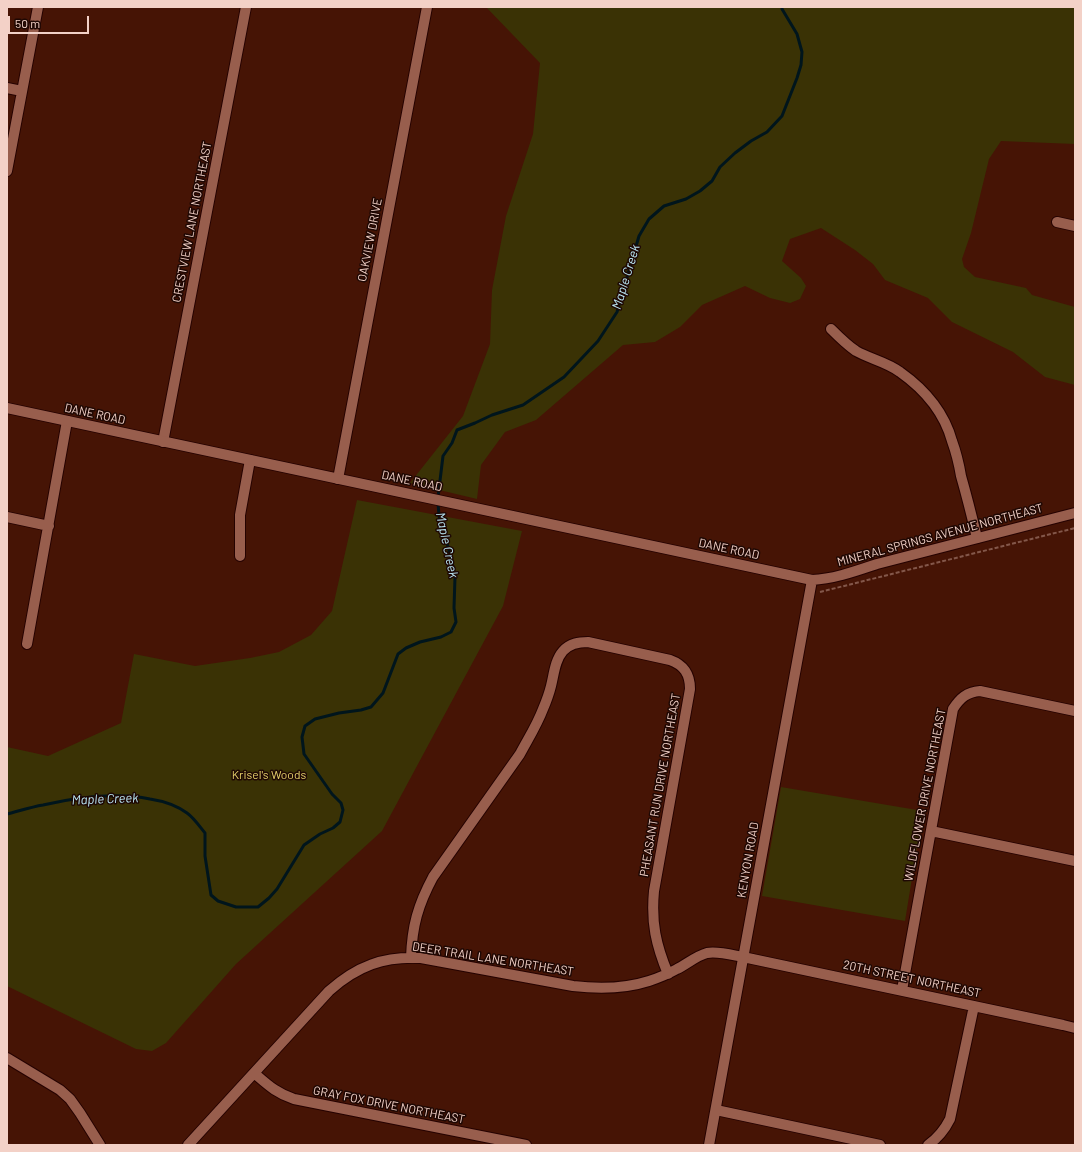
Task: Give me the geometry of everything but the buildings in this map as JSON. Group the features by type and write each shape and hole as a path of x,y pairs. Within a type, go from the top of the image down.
{"street":[{"path":"7,171 38,7"},
{"name":"CRESTVIEW LANE NORTHEAST","path":"163,442 246,7"},
{"name":"OAKVIEW DRIVE","path":"338,479 427,7"},
{"path":"7,88 22,91"},
{"path":"1057,222 1075,226"},
{"path":"831,329 843,342 857,351 898,370 913,381 937,408 946,423 952,440 977,538"},
{"name":"DANE ROAD","path":"7,408 812,580"},
{"path":"27,644 67,421"},
{"path":"240,556 240,515 250,460"},
{"name":"MINERAL SPRINGS AVENUE NORTHEAST","path":"812,580 849,573 877,564 1075,513"},
{"path":"7,518 49,526"},
{"name":"KENYON ROAD","path":"709,1145 812,580"},
{"name":"PHEASANT RUN DRIVE NORTHEAST","path":"411,958 413,930 416,915 423,895 433,877 520,754 532,733 543,711 551,688 558,658 562,651 575,643 584,642 677,662 688,674 690,689 654,891 653,904 653,926 660,956 668,974"},
{"name":"WILDFLOWER DRIVE NORTHEAST","path":"902,990 953,708 958,700 965,695 972,692 984,692 1075,711"},
{"path":"931,831 1075,862"},
{"name":"DEER TRAIL LANE NORTHEAST","path":"188,1145 329,991 353,972 366,966 396,958 421,958 589,988 611,988 632,985 668,974 697,957 707,953 718,952 743,957"},
{"name":"20TH STREET NORTHEAST","path":"743,957 1075,1028"},
{"path":"928,1145 938,1138 950,1119 974,1006"},
{"path":"7,1058 60,1090 70,1099 100,1145"},
{"name":"GRAY FOX DRIVE NORTHEAST","path":"254,1073 272,1089 294,1099 526,1145"},
{"path":"716,1110 880,1145"}],"path":[{"path":"809,594 1075,528"}],"green space":[{"path":"486,7 1075,7 1075,144 1001,141 989,159 971,233 962,259 964,267 975,277 1026,288 1032,295 1075,307 1075,385 1045,377 1013,352 952,322 928,298 885,280 873,264 855,250 821,228 790,239 782,261 801,278 806,286 800,299 790,303 770,298 745,286 702,305 680,327 655,342 623,345 536,420 505,432 481,465 477,499 410,483 463,416 490,344 492,290 506,216 533,134 540,63"},
{"name":"Krisel's Woods","path":"357,500 522,531 503,606 382,831 236,964 166,1043 152,1051 136,1049 7,986 7,747 48,756 121,723 134,654 195,666 279,652 311,635 332,611"},
{"path":"781,787 923,811 905,921 762,896"}],"waterway":[{"name":"Maple Creek","path":"438,497 443,456 452,443 457,430 492,415 523,405 564,377 598,341 617,312 639,236 649,219 664,206 686,199 700,191 712,181 720,167 735,153 751,141 767,132 782,116 797,78 801,65 802,52 797,34 782,7"},
{"name":"Maple Creek","path":"7,814 56,802 96,796 137,797 169,804 190,815 205,833 205,856 211,895 218,901 236,907 258,907 277,889 304,845 320,834 333,828 340,822 343,810 341,803 332,794 304,754 302,737 305,726 315,719 371,707 383,693 398,654 406,648 420,642 441,637 451,632 456,622 454,608 455,577 451,557 439,516 438,503"}]}
